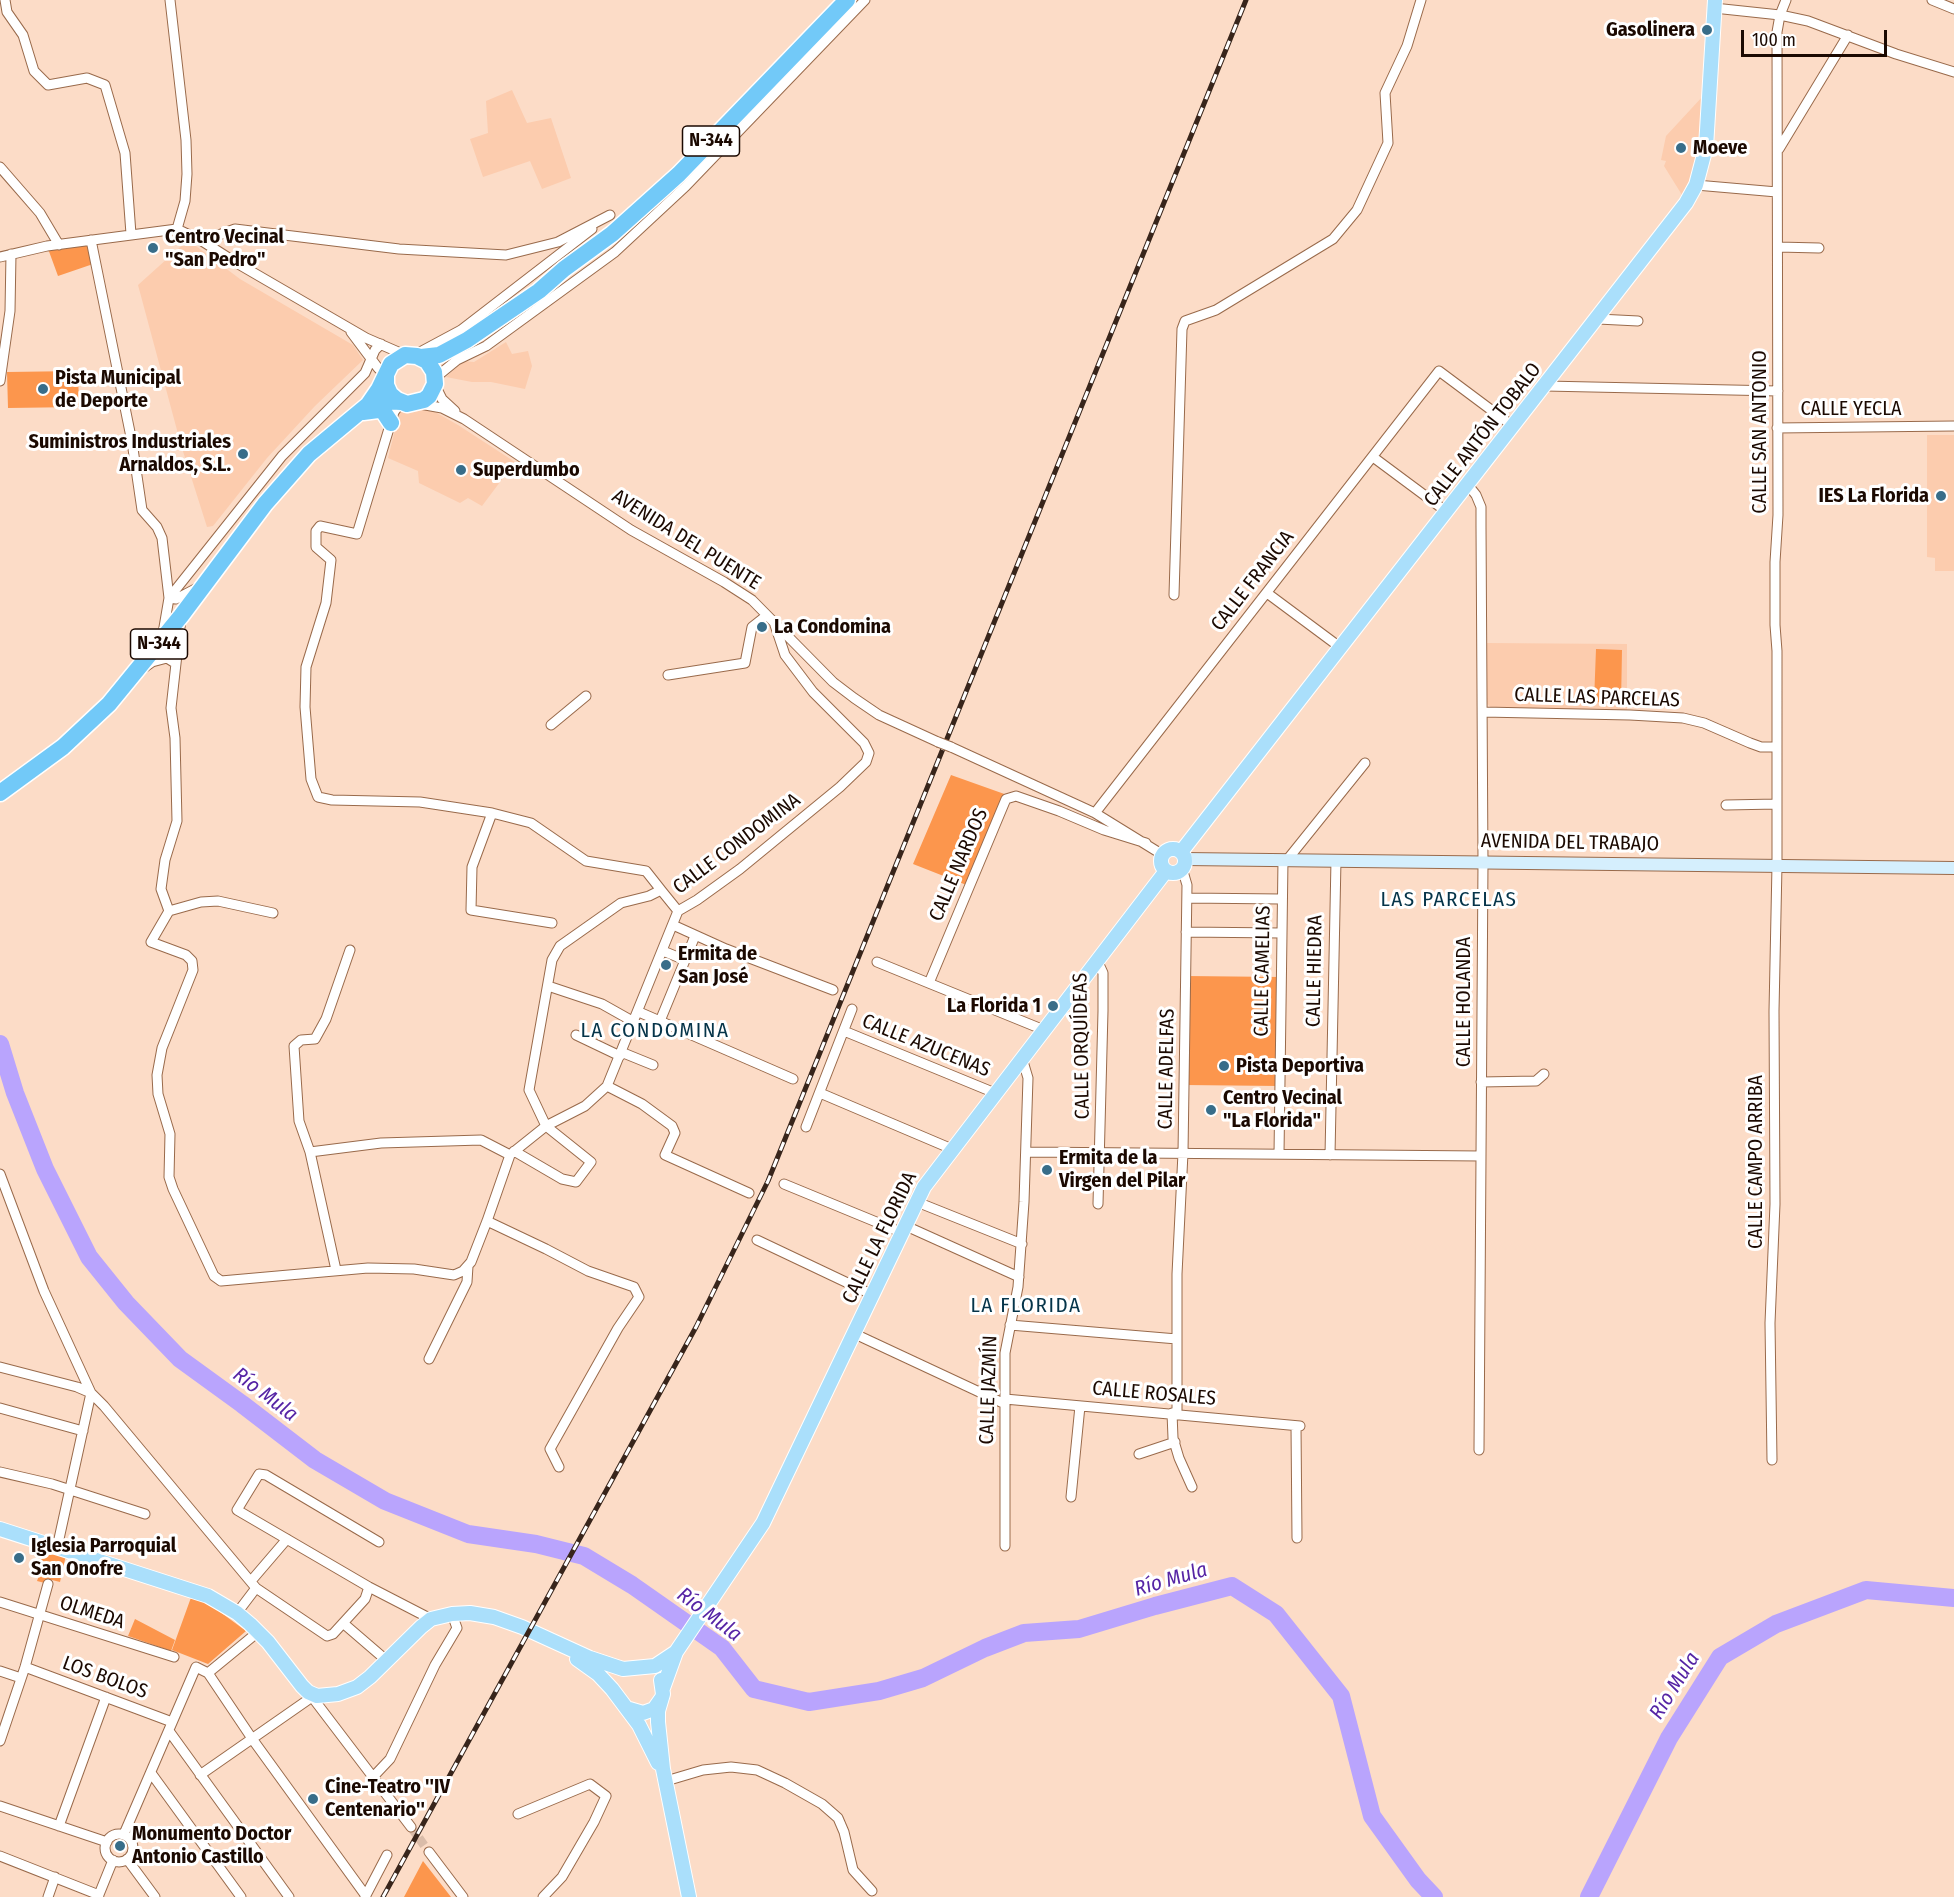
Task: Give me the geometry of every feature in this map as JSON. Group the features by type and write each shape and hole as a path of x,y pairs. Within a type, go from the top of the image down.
{"highway":[{"name":"N-344","path":"406,403 424,400 429,396 444,362 467,340 539,291 646,205 847,0"},
{"path":"362,409 394,360 412,356 439,355 467,340"},
{"path":"412,356 431,366 435,380"},
{"path":"386,375 386,385 390,394 406,403"},
{"path":"362,409 383,401 406,403"},
{"name":"N-344","path":"0,793 92,723 136,674 286,478 309,454 362,409"},
{"path":"362,409 383,411 391,423"}],"main road":[{"name":"CALLE ANTÓN TOBALO","path":"1183,860 1341,648 1670,226 1696,185 1706,147 1715,4"},
{"path":"1172,849 1183,860 1175,873 1166,870 1162,865 1163,855 1172,849"},
{"name":"CALLE LA FLORIDA","path":"665,1775 658,1722 662,1694 676,1652 763,1523 924,1187 1166,870"},
{"path":"0,1529 208,1596 237,1613 258,1632 310,1694 317,1696 348,1692 363,1683 407,1638 431,1619 470,1613 494,1617 522,1627 551,1640 603,1664 655,1672 662,1682 662,1694 654,1708 643,1713 631,1711 598,1674 551,1640"},
{"name":"CALLE LA FLORIDA","path":"637,1668 654,1666 676,1652"},
{"path":"637,1668 622,1676 617,1688 623,1703 650,1743 665,1775 689,1897"}],"street":[{"path":"5,0 7,12 23,35 34,71 48,85 87,78 105,85 125,153 131,234"},
{"path":"170,0 186,140 185,201 177,229"},
{"path":"435,380 457,360 486,346 615,252 686,186 865,0"},
{"path":"1174,595 1182,328 1185,321 1216,310 1333,239 1357,210 1388,143 1385,93 1407,46 1420,0"},
{"name":"CALLE SAN ANTONIO","path":"1777,865 1778,651 1775,625 1774,562 1778,514 1778,32 1780,15 1786,0"},
{"path":"1932,0 1954,9"},
{"path":"1715,4 1808,21 1896,54 1954,72"},
{"path":"1777,151 1848,35"},
{"path":"0,167 40,213 59,245"},
{"path":"1696,185 1778,192"},
{"path":"0,257 59,245 177,229 202,241 366,338 412,356 461,330 610,215 558,242 506,255 399,249 235,229 202,241"},
{"path":"92,240 132,442 139,499 142,510 157,527 162,538 169,598 162,641"},
{"path":"1778,247 1819,248"},
{"path":"0,381 10,311 11,254"},
{"path":"1598,319 1638,321"},
{"path":"341,322 386,375"},
{"path":"169,598 282,456 365,373 375,350 381,344"},
{"name":"CALLE FRANCIA","path":"1095,813 1439,371 1514,427"},
{"name":"AVENIDA DEL PUENTE","path":"435,380 442,399 464,419 631,530 752,600 833,682 879,715 1095,813 1163,855"},
{"path":"1545,386 1778,391"},
{"path":"406,403 391,423 357,534 320,526 316,531 316,547 331,560 326,603 306,667 305,707 311,779 318,796 332,800 420,802 492,813 531,823 586,861 646,871 678,911"},
{"name":"AVENIDA DEL PUENTE","path":"406,403 432,405 464,419"},
{"name":"CALLE YECLA","path":"1777,428 1954,426"},
{"path":"1373,457 1447,512"},
{"name":"CALLE HOLANDA","path":"1468,485 1476,495 1481,507 1483,862 1479,1450"},
{"path":"169,598 177,599 204,585"},
{"path":"1267,593 1341,648"},
{"path":"169,911 160,889 165,860 177,821 171,708 181,616"},
{"path":"669,675 745,663 753,627 766,616"},
{"name":"CALLE CONDOMINA","path":"512,1153 546,1126 585,1106 607,1086 639,1012 678,911 740,868 840,787 866,762 869,753 864,743 813,692 785,655 775,625"},
{"path":"136,674 152,662 167,658 175,663"},
{"path":"551,725 586,696"},
{"name":"CALLE LAS PARCELAS","path":"1483,712 1683,718 1704,723 1761,747 1777,747"},
{"path":"1285,860 1365,763"},
{"name":"CALLE NARDOS","path":"929,983 1005,799 1016,796 1104,830 1146,843"},
{"path":"1726,805 1777,804"},
{"path":"492,813 472,867 471,910 552,923"},
{"name":"AVENIDA DEL TRABAJO","path":"1183,860 1954,868"},
{"name":"CALLE ADELFAS","path":"1183,860 1187,898 1175,1442 1192,1487"},
{"name":"CALLE CAMELIAS","path":"1279,1154 1281,899 1285,860"},
{"name":"CALLE HIEDRA","path":"1330,1155 1336,860"},
{"name":"CALLE CAMPO ARRIBA","path":"1772,1460 1770,1323 1775,1204 1774,1011 1777,865"},
{"path":"310,1152 381,1143 481,1140 562,1179 576,1182 591,1162 546,1126 529,1090 552,960 560,946 621,903 649,896 661,890"},
{"path":"1187,898 1281,899"},
{"path":"273,914 218,901 201,902 169,911 151,942 186,955 192,960 193,970 162,1048 158,1094 170,1134 170,1177 173,1189 214,1276 221,1281 368,1268 414,1269 454,1275 468,1266"},
{"path":"673,924 695,936 833,990"},
{"path":"1186,932 1281,933"},
{"path":"660,1021 695,936"},
{"path":"336,1270 310,1152 299,1121 294,1047 301,1041 315,1039 326,1019 350,950"},
{"path":"663,951 685,960"},
{"name":"CALLE ORQUÍDEAS","path":"1097,960 1103,973 1101,1152 1098,1204"},
{"path":"876,962 1044,1030"},
{"path":"548,986 602,1004 634,1022"},
{"path":"806,1127 852,1008"},
{"path":"639,1012 793,1079"},
{"name":"CALLE AZUCENAS","path":"843,1031 995,1094"},
{"path":"576,1035 653,1065"},
{"name":"CALLE JAZMÍN","path":"1005,1546 1005,1353 1019,1277 1026,1152 1028,1078 1022,1058"},
{"path":"1481,1082 1536,1081 1544,1074"},
{"path":"607,1086 642,1104 672,1126 675,1133 665,1155 749,1193"},
{"path":"820,1093 952,1149"},
{"path":"1026,1152 1481,1156"},
{"path":"429,1359 467,1282 468,1266 512,1153"},
{"path":"0,1174 44,1291 91,1393 254,1585 327,1636 333,1634 365,1599 369,1587"},
{"path":"784,1184 904,1229 1019,1277"},
{"path":"917,1202 1022,1244"},
{"path":"487,1221 588,1271 634,1287 639,1297 618,1328 550,1449 560,1467"},
{"path":"757,1240 873,1295"},
{"path":"1010,1326 1177,1339"},
{"name":"CALLE ROSALES","path":"855,1334 1005,1402 1080,1406 1298,1426 1297,1538"},
{"path":"0,1367 77,1387 91,1393"},
{"path":"57,1548 91,1393"},
{"path":"1071,1497 1080,1406"},
{"path":"0,1408 83,1431"},
{"path":"1139,1454 1175,1442"},
{"path":"0,1472 69,1490 145,1514"},
{"path":"380,1542 266,1475 259,1474 237,1510 369,1587 431,1619"},
{"path":"237,1613 287,1539"},
{"path":"0,1741 25,1667 48,1584"},
{"name":"OLMEDA","path":"0,1602 174,1658"},
{"path":"373,1777 390,1759 435,1665 457,1628 452,1614"},
{"path":"343,1623 386,1660"},
{"path":"208,1672 258,1632"},
{"name":"LOS BOLOS","path":"25,1667 106,1697 171,1727"},
{"path":"124,1834 196,1667 208,1672 252,1740 366,1897 387,1855"},
{"path":"0,1671 21,1678"},
{"path":"200,1775 252,1740 310,1694 411,1827"},
{"path":"59,1826 106,1697"},
{"path":"171,1727 200,1775 289,1897"},
{"path":"665,1775 731,1767 757,1770 785,1783 822,1804 837,1818 844,1832 853,1870 872,1891"},
{"path":"151,1773 241,1897"},
{"path":"518,1814 590,1784 606,1796 594,1822 562,1877 543,1897"},
{"path":"0,1806 107,1842"},
{"path":"116,1834 124,1834 133,1844 132,1852 127,1859 113,1860 106,1850 107,1842 116,1834"},
{"path":"429,1852 463,1897"},
{"path":"0,1856 99,1896 113,1860"},
{"path":"127,1859 155,1897"},
{"path":"48,1897 56,1877"}],"shaded area":[{"path":"512,90 527,123 551,118 571,178 542,189 530,161 483,177 470,139 488,133 486,101"},
{"name":"Moeve","path":"1703,96 1696,167 1682,195 1664,166 1666,161 1661,160 1666,136"},
{"path":"91,240 96,263 58,276 47,246"},
{"path":"188,240 240,279 353,345 363,360 315,406 267,458 213,526 207,527 181,445 138,285"},
{"path":"506,342 512,354 528,351 532,366 525,389 491,382 472,382 446,377 463,361 474,362"},
{"name":"Pista Municipal de Deporte","path":"78,371 79,407 8,408 7,372"},
{"path":"428,408 515,462 482,506 468,498 460,503 419,483 418,471 388,458 400,410"},
{"name":"IES La Florida","path":"1927,435 1954,435 1954,571 1935,571 1935,558 1927,557"},
{"path":"1486,643 1627,644 1627,710 1492,708 1487,704"},
{"path":"1596,649 1622,650 1621,703 1594,702"},
{"path":"951,775 1010,796 969,886 913,864"},
{"path":"1186,976 1281,977 1279,1086 1185,1085"},
{"path":"40,1550 66,1555 60,1582 37,1581 42,1568 36,1565"},
{"path":"193,1592 246,1631 208,1664 172,1650"},
{"path":"135,1619 175,1640 171,1651 128,1636"},
{"path":"423,1861 451,1897 404,1897"}],"waterway":[{"name":"Río Mula","path":"0,1044 15,1093 45,1169 89,1257 126,1303 180,1359 315,1460 385,1501 468,1534 536,1544 584,1556 632,1585 722,1648 754,1689 809,1702 879,1691 923,1678 985,1648 1024,1633 1079,1629 1232,1586 1276,1614 1341,1696 1372,1816 1418,1880 1434,1897"},
{"name":"Río Mula","path":"1589,1897 1669,1738 1720,1657 1776,1624 1866,1590 1954,1598"}],"tunnel":[{"path":"411,1827 429,1852"}],"railway":[{"path":"383,1897 696,1327 768,1181 1246,0"}],"place":[{"name":"Gasolinera","path":"1707,30"},
{"name":"Moeve","path":"1681,148"},
{"name":"Centro Vecinal \"San Pedro\"","path":"153,248"},
{"name":"Pista Municipal de Deporte","path":"43,389"},
{"name":"Suministros Industriales Arnaldos, S.L.","path":"243,454"},
{"name":"Superdumbo","path":"461,470"},
{"name":"IES La Florida","path":"1941,496"},
{"name":"La Condomina","path":"762,627"},
{"name":"Ermita de San José","path":"666,965"},
{"name":"La Florida 1","path":"1053,1006"},
{"name":"Pista Deportiva","path":"1224,1066"},
{"name":"Centro Vecinal \"La Florida\"","path":"1211,1110"},
{"name":"Ermita de la Virgen del Pilar","path":"1047,1170"},
{"name":"Iglesia Parroquial San Onofre","path":"19,1558"},
{"name":"Cine-Teatro ''IV Centenario''","path":"313,1799"},
{"name":"Monumento Doctor Antonio Castillo","path":"120,1846"}],"district":[{"name":"LAS PARCELAS","path":"1449,900"},
{"name":"LA CONDOMINA","path":"655,1031"},
{"name":"LA FLORIDA","path":"1026,1306"}]}
